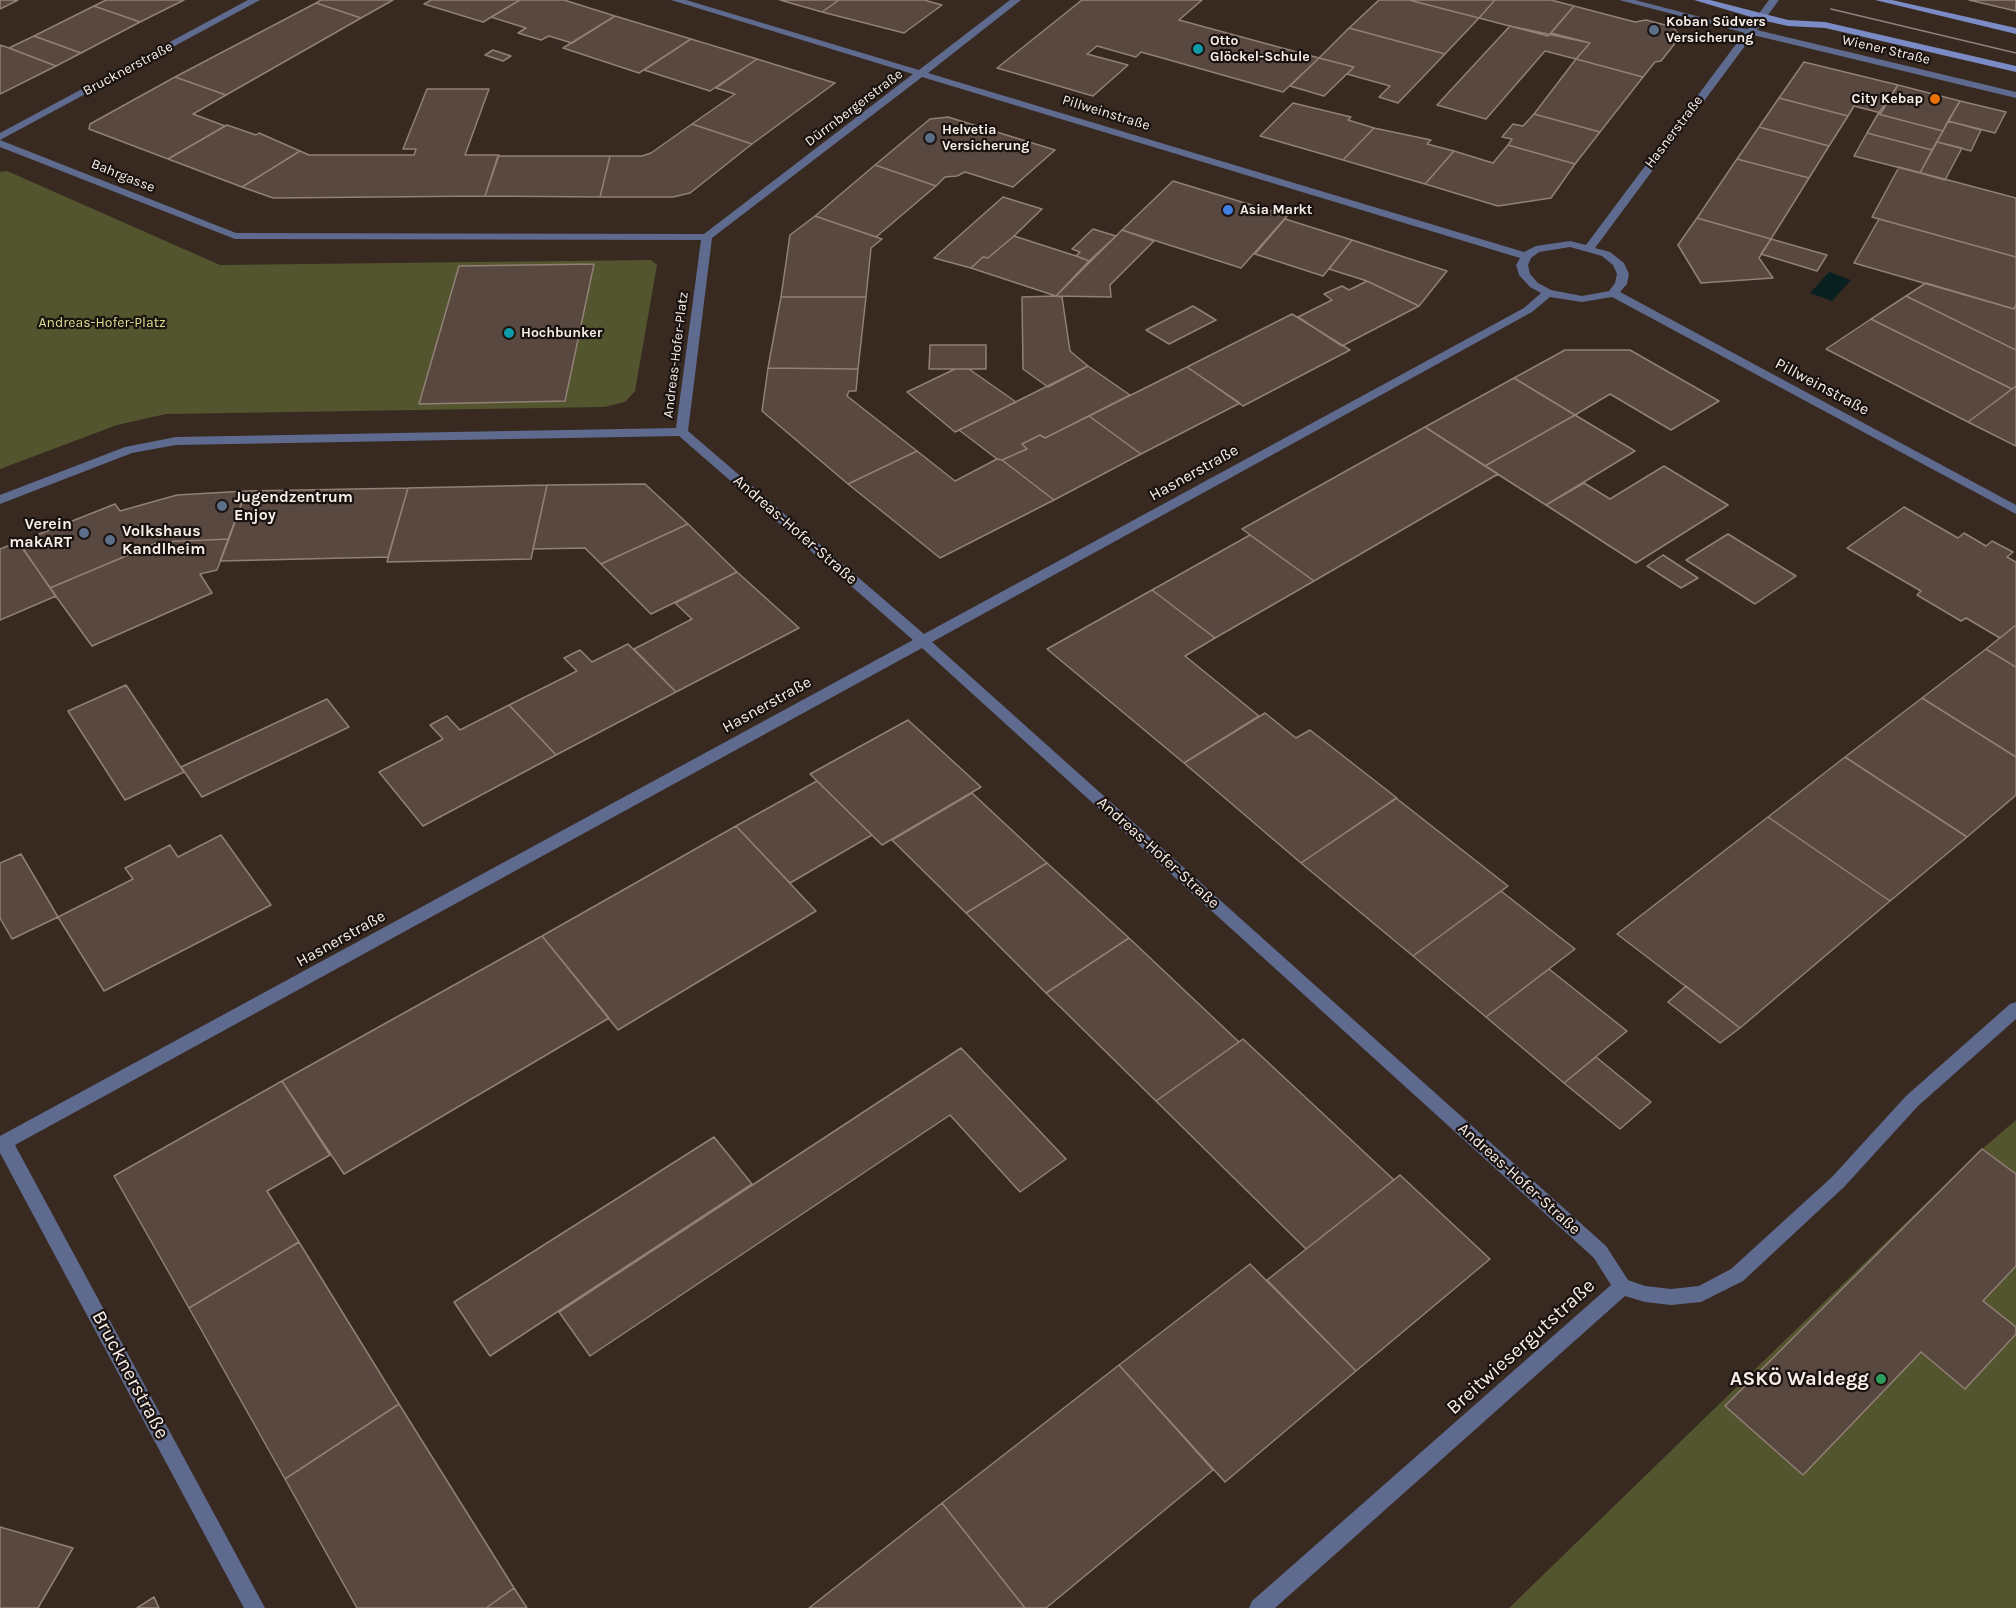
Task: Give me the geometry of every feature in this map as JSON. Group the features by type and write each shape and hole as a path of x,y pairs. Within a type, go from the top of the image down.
{"main road":[{"name":"Wiener Straße","path":"1699,0 1788,23 1825,25 2016,69"},
{"path":"1880,0 2016,31"}],"street":[{"name":"Brucknerstraße","path":"0,137 255,0"},
{"name":"Pillweinstraße","path":"676,0 1526,256"},
{"name":"Dürrnbergerstraße","path":"707,237 1016,0"},
{"name":"Wiener Straße","path":"1624,0 2016,95"},
{"path":"1761,17 1774,0"},
{"name":"Hasnerstraße","path":"1589,248 1761,17"},
{"name":"Bahrgasse","path":"0,143 235,236 707,237"},
{"name":"Andreas-Hofer-Platz","path":"0,500 129,450 176,441 682,432 707,237"},
{"path":"1570,244 1589,248 1606,254 1618,264 1623,274 1622,284 1612,292 1599,297 1582,299 1548,293 1534,285 1525,275 1522,266 1526,256 1536,249 1570,244"},
{"name":"Pillweinstraße","path":"1612,292 2016,510"},
{"name":"Hasnerstraße","path":"2,1144 1528,310 1548,293"},
{"name":"Andreas-Hofer-Straße","path":"682,432 923,641 1599,1252 1622,1287"},
{"name":"Breitwiesergutstraße","path":"1259,1608 1622,1287 1645,1294 1671,1297 1701,1294 1737,1275 1838,1182 1912,1101 2016,1010"},
{"name":"Brucknerstraße","path":"2,1144 255,1608"}],"green space":[{"name":"Andreas-Hofer-Platz","path":"7,171 220,265 651,260 657,265 635,391 625,402 604,407 166,414 117,425 0,469 0,172"},
{"name":"ASKÖ Waldegg","path":"2016,1120 2016,1608 1509,1608 1982,1149"}],"water":[{"path":"1829,272 1851,280 1832,301 1810,293"}],"building":[{"path":"0,0 18,0 0,9"},
{"path":"106,0 184,0 140,22 94,6"},
{"path":"321,0 393,0 361,18 316,3"},
{"path":"431,0 520,0 483,22 424,4"},
{"path":"520,0 564,0 615,16 572,43 549,36 541,40 518,33 526,28 491,17"},
{"path":"780,0 839,0 822,12"},
{"path":"839,0 924,0 942,5 904,33 822,12"},
{"name":"Otto Glöckel-Schule","path":"1082,0 1202,0 1179,20 1319,58 1283,92 1141,52 1136,57 1097,46 1087,54 1128,65 1093,96 997,68"},
{"path":"1379,0 1409,0 1479,18 1445,54 1349,28"},
{"path":"1409,0 1495,0 1479,18"},
{"path":"1495,0 1551,0 1574,6 1548,36 1479,18"},
{"path":"1969,0 2016,0 2016,11"},
{"path":"316,3 361,18 226,95 175,77"},
{"path":"94,6 140,22 81,53 34,36"},
{"path":"1574,6 1635,22 1646,20 1673,27 1680,37 1661,61 1655,62 1643,77 1576,59 1590,43 1551,33"},
{"path":"615,16 691,39 639,73 563,48"},
{"path":"1510,26 1590,43 1576,59 1545,51 1486,119 1437,105"},
{"path":"1349,28 1445,54 1398,103 1379,97 1390,86 1347,74 1354,67 1319,58"},
{"path":"34,36 81,53 56,66 9,48"},
{"path":"691,39 757,59 710,91 644,70"},
{"path":"0,45 9,48 56,66 0,94"},
{"path":"493,50 511,56 503,61 485,55"},
{"path":"1319,58 1354,67 1324,96 1290,86"},
{"path":"757,59 835,83 752,144 692,124 735,94 716,88"},
{"path":"1576,59 1643,77 1600,132 1534,114"},
{"path":"1804,62 1898,85 1881,113 1854,106 1848,116 1779,98"},
{"path":"175,77 226,95 193,114 225,126 168,159 89,129 90,124"},
{"path":"1898,85 1960,101 1943,131 1878,114"},
{"path":"427,89 489,89 465,155 499,155 485,196 273,198 242,187 300,151 309,155 414,155 416,149 403,149"},
{"path":"1779,98 1848,116 1829,146 1759,127"},
{"path":"1960,101 2006,112 1995,133 1948,121"},
{"path":"1293,103 1351,117 1348,120 1374,128 1343,160 1260,136"},
{"path":"1534,114 1600,132 1575,164 1508,145 1512,139 1502,137 1513,124 1523,126"},
{"path":"1878,114 1943,131 1932,150 1867,133"},
{"path":"948,117 1055,150 1013,187 965,172 957,176 945,177 936,186 875,165 930,119"},
{"path":"1948,121 1981,130 1971,151 1937,142"},
{"path":"692,124 752,144 690,193 673,197 600,197 610,156 642,156 651,153"},
{"path":"227,125 256,135 259,133 300,151 242,187 168,159"},
{"path":"1759,127 1829,146 1809,178 1737,159"},
{"path":"1374,128 1431,140 1427,144 1454,151 1425,184 1343,160"},
{"path":"1867,133 1932,150 1920,173 1854,156"},
{"path":"1937,142 1962,148 1945,180 1920,173"},
{"path":"1508,145 1575,164 1551,198 1498,206 1425,184 1454,151 1493,163"},
{"path":"498,156 610,156 600,197 485,196"},
{"path":"1737,159 1809,178 1771,239 1697,218"},
{"path":"875,165 936,186 876,237 815,216"},
{"path":"1899,167 2016,198 2016,257 1872,217"},
{"path":"1173,181 1288,215 1241,268 1122,230"},
{"path":"1003,197 1042,209 988,258 983,257 971,268 934,258"},
{"path":"815,216 882,239 871,248 866,297 781,297 790,235"},
{"path":"1697,218 1771,239 1759,258 1773,278 1701,283 1678,245"},
{"path":"1285,219 1352,240 1323,276 1255,254"},
{"path":"1879,219 2016,257 2016,304 2014,309 1854,263"},
{"path":"1093,229 1116,236 1089,261 1076,256 1080,252 1072,249"},
{"path":"1122,230 1154,241 1110,285 1111,297 1056,296"},
{"path":"1014,236 1089,261 1056,296 971,268 983,257 988,258"},
{"path":"1771,239 1827,255 1817,271 1761,254"},
{"path":"1352,240 1447,271 1419,306 1367,281 1329,269"},
{"name":"Hochbunker","path":"594,264 565,401 419,404 459,266"},
{"path":"1367,281 1419,306 1342,346 1298,317 1332,300 1324,294 1342,286 1349,290"},
{"path":"1926,283 2014,309 2016,304 2016,350 1906,296"},
{"path":"1906,296 2016,350 2016,386 2012,389 1871,319"},
{"path":"781,297 866,297 858,369 768,368"},
{"path":"1022,297 1062,297 1070,351 1088,366 1048,387 1023,369"},
{"path":"1193,306 1216,320 1169,344 1146,330"},
{"path":"1292,314 1350,350 1243,406 1187,367"},
{"path":"1871,319 2012,389 1968,422 1826,349"},
{"path":"930,345 986,345 986,369 929,369"},
{"path":"1565,350 1630,350 1719,401 1671,430 1610,394 1575,415 1514,378"},
{"path":"1088,366 1130,395 1045,438 1040,435 1022,444 1027,449 1002,460 997,459 959,430"},
{"path":"1187,367 1240,403 1141,454 1089,416"},
{"path":"768,368 858,369 856,391 849,391 847,396 917,451 848,484 762,411"},
{"path":"955,369 969,369 1016,402 955,432 907,392"},
{"path":"1514,378 1575,415 1485,466 1425,427"},
{"path":"2016,386 2016,446 1968,422"},
{"path":"1575,415 1635,451 1546,505 1485,466"},
{"path":"1089,416 1141,454 1054,500 1002,460 1027,449 1022,444 1040,435 1045,438"},
{"path":"1425,427 1498,474 1314,581 1242,529"},
{"path":"917,451 955,481 997,459 1002,460 1054,500 940,558 848,484"},
{"path":"1664,466 1728,505 1636,563 1546,505 1584,483 1610,499"},
{"path":"645,484 688,524 601,564 585,548 533,549 547,485"},
{"path":"547,485 531,559 387,562 408,488"},
{"path":"408,488 388,557 220,561 246,491"},
{"name":"Volkshaus Kandlheim","path":"246,491 229,539 159,542 50,588 22,547 40,540 37,535 115,504 120,511 177,495"},
{"path":"1904,507 1958,538 1964,533 1986,546 1992,541 2013,552 2007,557 2016,562 2016,625 2000,638 1966,618 1961,621 1917,595 1921,591 1847,548"},
{"path":"688,524 737,572 651,614 601,564"},
{"path":"1728,534 1796,576 1755,604 1686,560"},
{"path":"1250,535 1314,581 1215,638 1152,590"},
{"path":"229,539 217,570 200,574 212,593 92,646 50,588 159,542"},
{"path":"18,542 56,596 0,620 0,549"},
{"path":"1663,555 1698,578 1681,588 1647,566"},
{"path":"737,572 799,628 676,692 634,649 692,619 675,603"},
{"path":"1152,590 1215,638 1185,656 1259,716 1184,763 1047,649"},
{"path":"2016,625 2016,667 1986,649"},
{"path":"628,644 676,692 556,755 509,705 577,671 564,658 580,650 592,662"},
{"path":"1986,649 2016,667 2016,757 1922,698"},
{"path":"126,685 184,772 125,800 68,711"},
{"path":"1922,698 2016,757 2016,795 1967,837 1845,757"},
{"path":"327,699 349,727 202,797 181,767"},
{"path":"509,705 556,755 423,826 379,772 443,739 430,725 447,716 460,730"},
{"path":"1265,713 1296,738 1310,730 1397,798 1301,863 1184,763"},
{"path":"908,720 981,787 882,845 810,774"},
{"path":"1845,757 1967,837 1890,901 1768,817"},
{"path":"817,781 872,835 790,883 736,826"},
{"path":"972,793 1047,863 966,913 892,840"},
{"path":"1396,798 1508,886 1413,956 1301,863"},
{"path":"1768,817 1890,901 1740,1028 1617,934"},
{"path":"736,826 816,911 618,1030 542,936"},
{"path":"221,835 271,905 104,991 58,917 133,879 125,868 170,845 178,857"},
{"path":"21,854 58,917 12,939 0,918 0,863"},
{"path":"1047,863 1129,938 1046,993 966,913"},
{"path":"1501,891 1575,949 1486,1017 1413,956"},
{"path":"542,936 609,1018 344,1174 282,1081"},
{"path":"1129,938 1239,1042 1156,1101 1046,993"},
{"path":"1549,969 1627,1031 1564,1083 1486,1017"},
{"path":"1686,986 1740,1028 1720,1043 1668,1002"},
{"path":"1243,1039 1394,1180 1306,1249 1156,1101"},
{"path":"961,1048 1066,1159 1020,1192 950,1115 590,1356 559,1312"},
{"path":"1596,1057 1651,1102 1620,1129 1564,1083"},
{"path":"282,1081 330,1155 267,1191 299,1242 189,1308 114,1176"},
{"path":"714,1137 752,1184 490,1356 454,1302"},
{"path":"1982,1149 2016,1174 2016,1266 1983,1301 2016,1327 2016,1334 1965,1389 1921,1352 1803,1475 1725,1406"},
{"path":"1400,1175 1490,1259 1356,1371 1267,1280"},
{"path":"299,1242 399,1404 285,1479 189,1308"},
{"path":"1250,1264 1356,1371 1225,1482 1119,1365"},
{"path":"1119,1365 1213,1470 1046,1608 1025,1608 942,1503"},
{"path":"399,1404 514,1588 486,1608 357,1608 285,1479"},
{"path":"942,1503 1025,1608 809,1608"},
{"path":"0,1527 73,1548 38,1608 0,1608"},
{"path":"514,1588 527,1608 486,1608"},
{"path":"154,1597 159,1608 137,1608"}],"tram line":[{"path":"1831,9 2016,53"}],"place":[{"name":"Koban Südvers Versicherung","path":"1654,30"},
{"name":"Otto Glöckel-Schule","path":"1198,49"},
{"name":"City Kebap","path":"1935,99"},
{"name":"Helvetia Versicherung","path":"930,138"},
{"name":"Asia Markt","path":"1228,210"},
{"name":"Hochbunker","path":"509,333"},
{"name":"Jugendzentrum Enjoy","path":"222,506"},
{"name":"Verein makART","path":"84,533"},
{"name":"Volkshaus Kandlheim","path":"110,540"},
{"name":"ASKÖ Waldegg","path":"1881,1379"}]}
